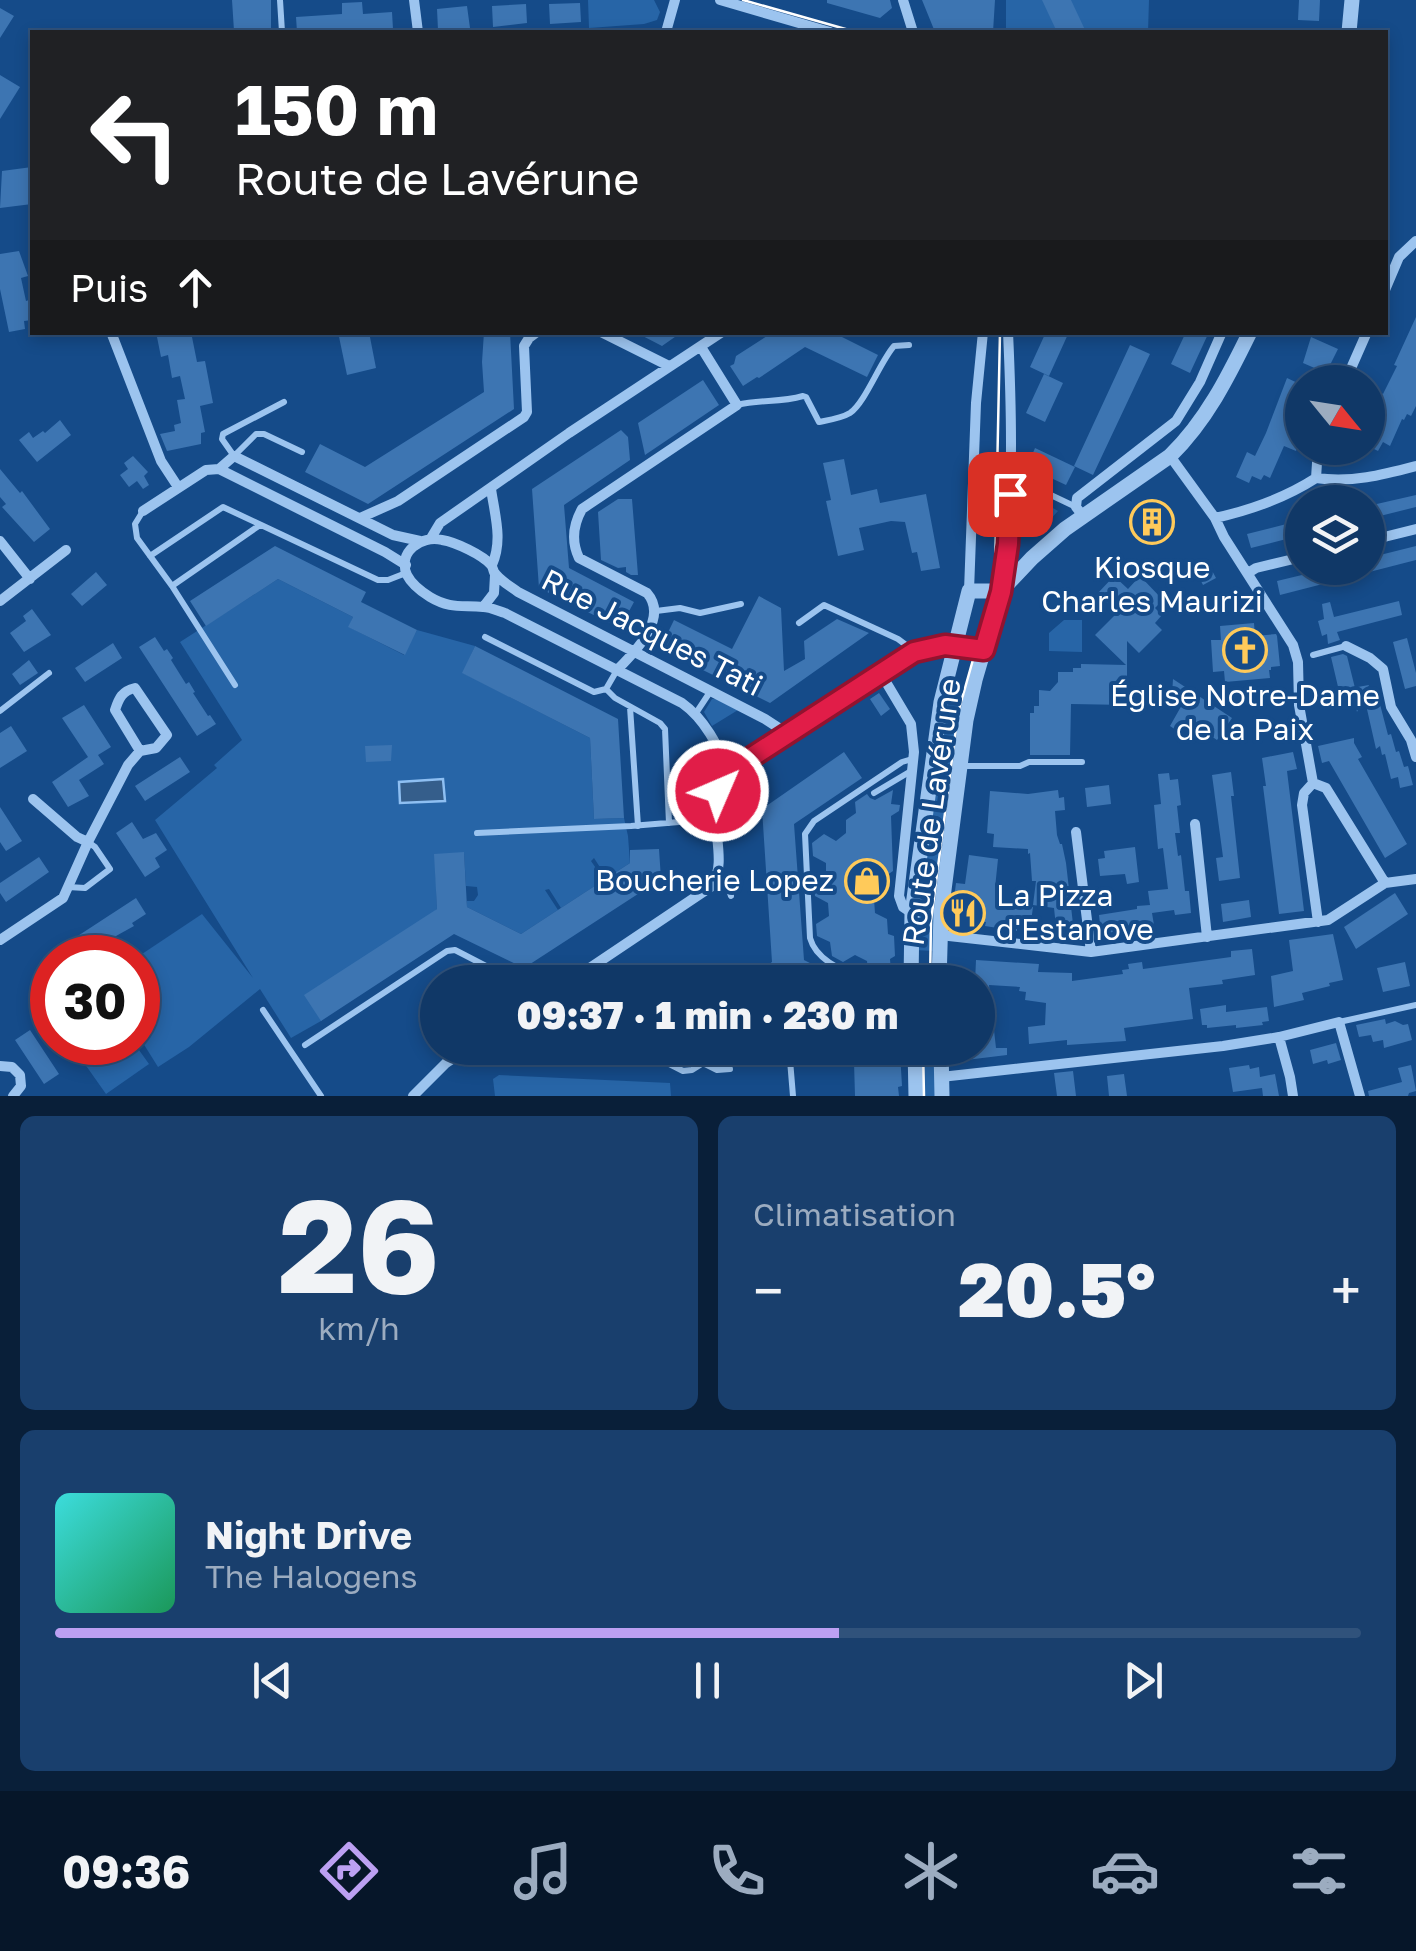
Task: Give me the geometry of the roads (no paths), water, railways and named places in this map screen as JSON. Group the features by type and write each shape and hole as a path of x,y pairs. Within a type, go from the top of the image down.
{"street":[{"path":"414,0 418,30"},
{"path":"667,30 675,0"},
{"path":"720,0 823,30"},
{"path":"904,0 913,30"},
{"path":"1349,30 1352,0"},
{"path":"1388,283 1399,257 1416,241"},
{"path":"113,335 161,461 178,487"},
{"path":"360,518 398,501 524,417 524,346 534,335"},
{"path":"607,335 669,366"},
{"path":"406,569 406,557 440,523 718,335"},
{"path":"983,335 976,403 969,591 1001,592 1012,469 1008,335"},
{"path":"1080,511 1077,498 1176,421 1200,382 1221,335"},
{"name":"Route de Lavérune","path":"940,965 940,935 966,720 1001,592 1080,511 1183,444 1218,396 1248,335"},
{"path":"1352,365 1366,335"},
{"path":"617,670 636,652 656,612 647,593 579,558 574,522 582,509 738,404 701,347"},
{"path":"142,511 206,470 219,469 234,456"},
{"name":"Rue Jacques Tati","path":"234,456 393,535 452,542 518,592 788,734"},
{"path":"1170,456 1215,518 1293,645 1313,783 1304,794 1302,805 1318,922"},
{"path":"1316,478 1317,465"},
{"path":"1215,518 1278,499 1316,478 1361,480 1416,466"},
{"name":"Rue Jacques Tati","path":"219,469 386,552 406,569 417,586 443,603 468,608 484,606 505,613 682,703 696,712 730,773"},
{"path":"492,489 499,540 493,570"},
{"path":"1385,537 1416,530"},
{"path":"0,540 30,579"},
{"path":"0,601 66,550"},
{"path":"1248,573 1285,561"},
{"name":"Rue Jacques Tati","path":"484,606 494,593 493,570"},
{"name":"Route de Lavérune","path":"911,965 912,913 942,702 969,591"},
{"path":"595,965 705,892 716,879 715,806 718,791 730,773 914,652 956,645"},
{"name":"Route de Lavérune","path":"956,645 984,650"},
{"path":"1346,646 1383,669 1391,708 1416,757"},
{"path":"880,672 912,724 913,764 899,896 903,907 912,913"},
{"path":"0,940 63,898 128,765 140,751 156,748 167,735 135,688 119,697 115,710 140,751"},
{"path":"1313,783 1326,788 1386,882"},
{"path":"33,799 88,842"},
{"path":"1195,824 1207,937"},
{"path":"1076,832 1091,952"},
{"path":"940,935 1091,952 1328,920 1386,882 1416,879"},
{"path":"941,1077 1279,1038 1340,1022 1360,1096"},
{"path":"1279,1038 1292,1096"},
{"path":"413,1096 444,1065"},
{"path":"915,1065 916,1096"},
{"path":"941,1065 942,1096"},
{"path":"0,1066 12,1067 20,1074 21,1086 13,1096"}],"lane":[{"path":"280,0 282,30"},
{"path":"738,404 756,400 780,402 803,396 819,422 838,418 853,412 894,346 909,345"},
{"path":"284,402 222,438 234,456 256,434 302,452"},
{"path":"1034,487 1080,511"},
{"path":"150,556 223,507 378,580 388,580 406,569"},
{"path":"142,511 135,524 137,538 235,685"},
{"path":"172,586 260,525"},
{"path":"656,612 680,608 700,613 741,604"},
{"path":"798,623 824,605 898,638 914,652"},
{"path":"485,637 594,692 606,688 617,670"},
{"path":"1313,655 1346,646"},
{"path":"0,711 49,673"},
{"path":"606,688 614,698 665,729 669,823"},
{"path":"696,712 711,692"},
{"path":"630,706 638,826"},
{"path":"835,965 812,948 806,834 814,821 902,762 913,764"},
{"path":"960,766 1082,762"},
{"path":"874,793 913,764"},
{"path":"477,833 716,819"},
{"path":"68,887 85,888 110,869 88,842"},
{"path":"716,879 728,888 731,896"},
{"path":"426,965 454,950 484,965"},
{"path":"305,1046 420,969"},
{"path":"1340,1022 1416,1005"},
{"path":"263,1010 321,1096"},
{"path":"671,1065 683,1071 700,1065"},
{"path":"707,1065 717,1070 730,1069"},
{"path":"791,1065 793,1096"}],"tram line":[{"path":"743,0 849,30"},
{"path":"930,965 931,921 958,713 995,574 1000,335"},
{"path":"923,1065 924,1096"}],"place":[{"name":"Kiosque Charles Maurizi","path":"1152,522"},
{"name":"Église Notre-Dame de la Paix","path":"1245,650"},
{"name":"Boucherie Lopez","path":"867,881"},
{"name":"La Pizza d'Estanove","path":"963,913"}]}
